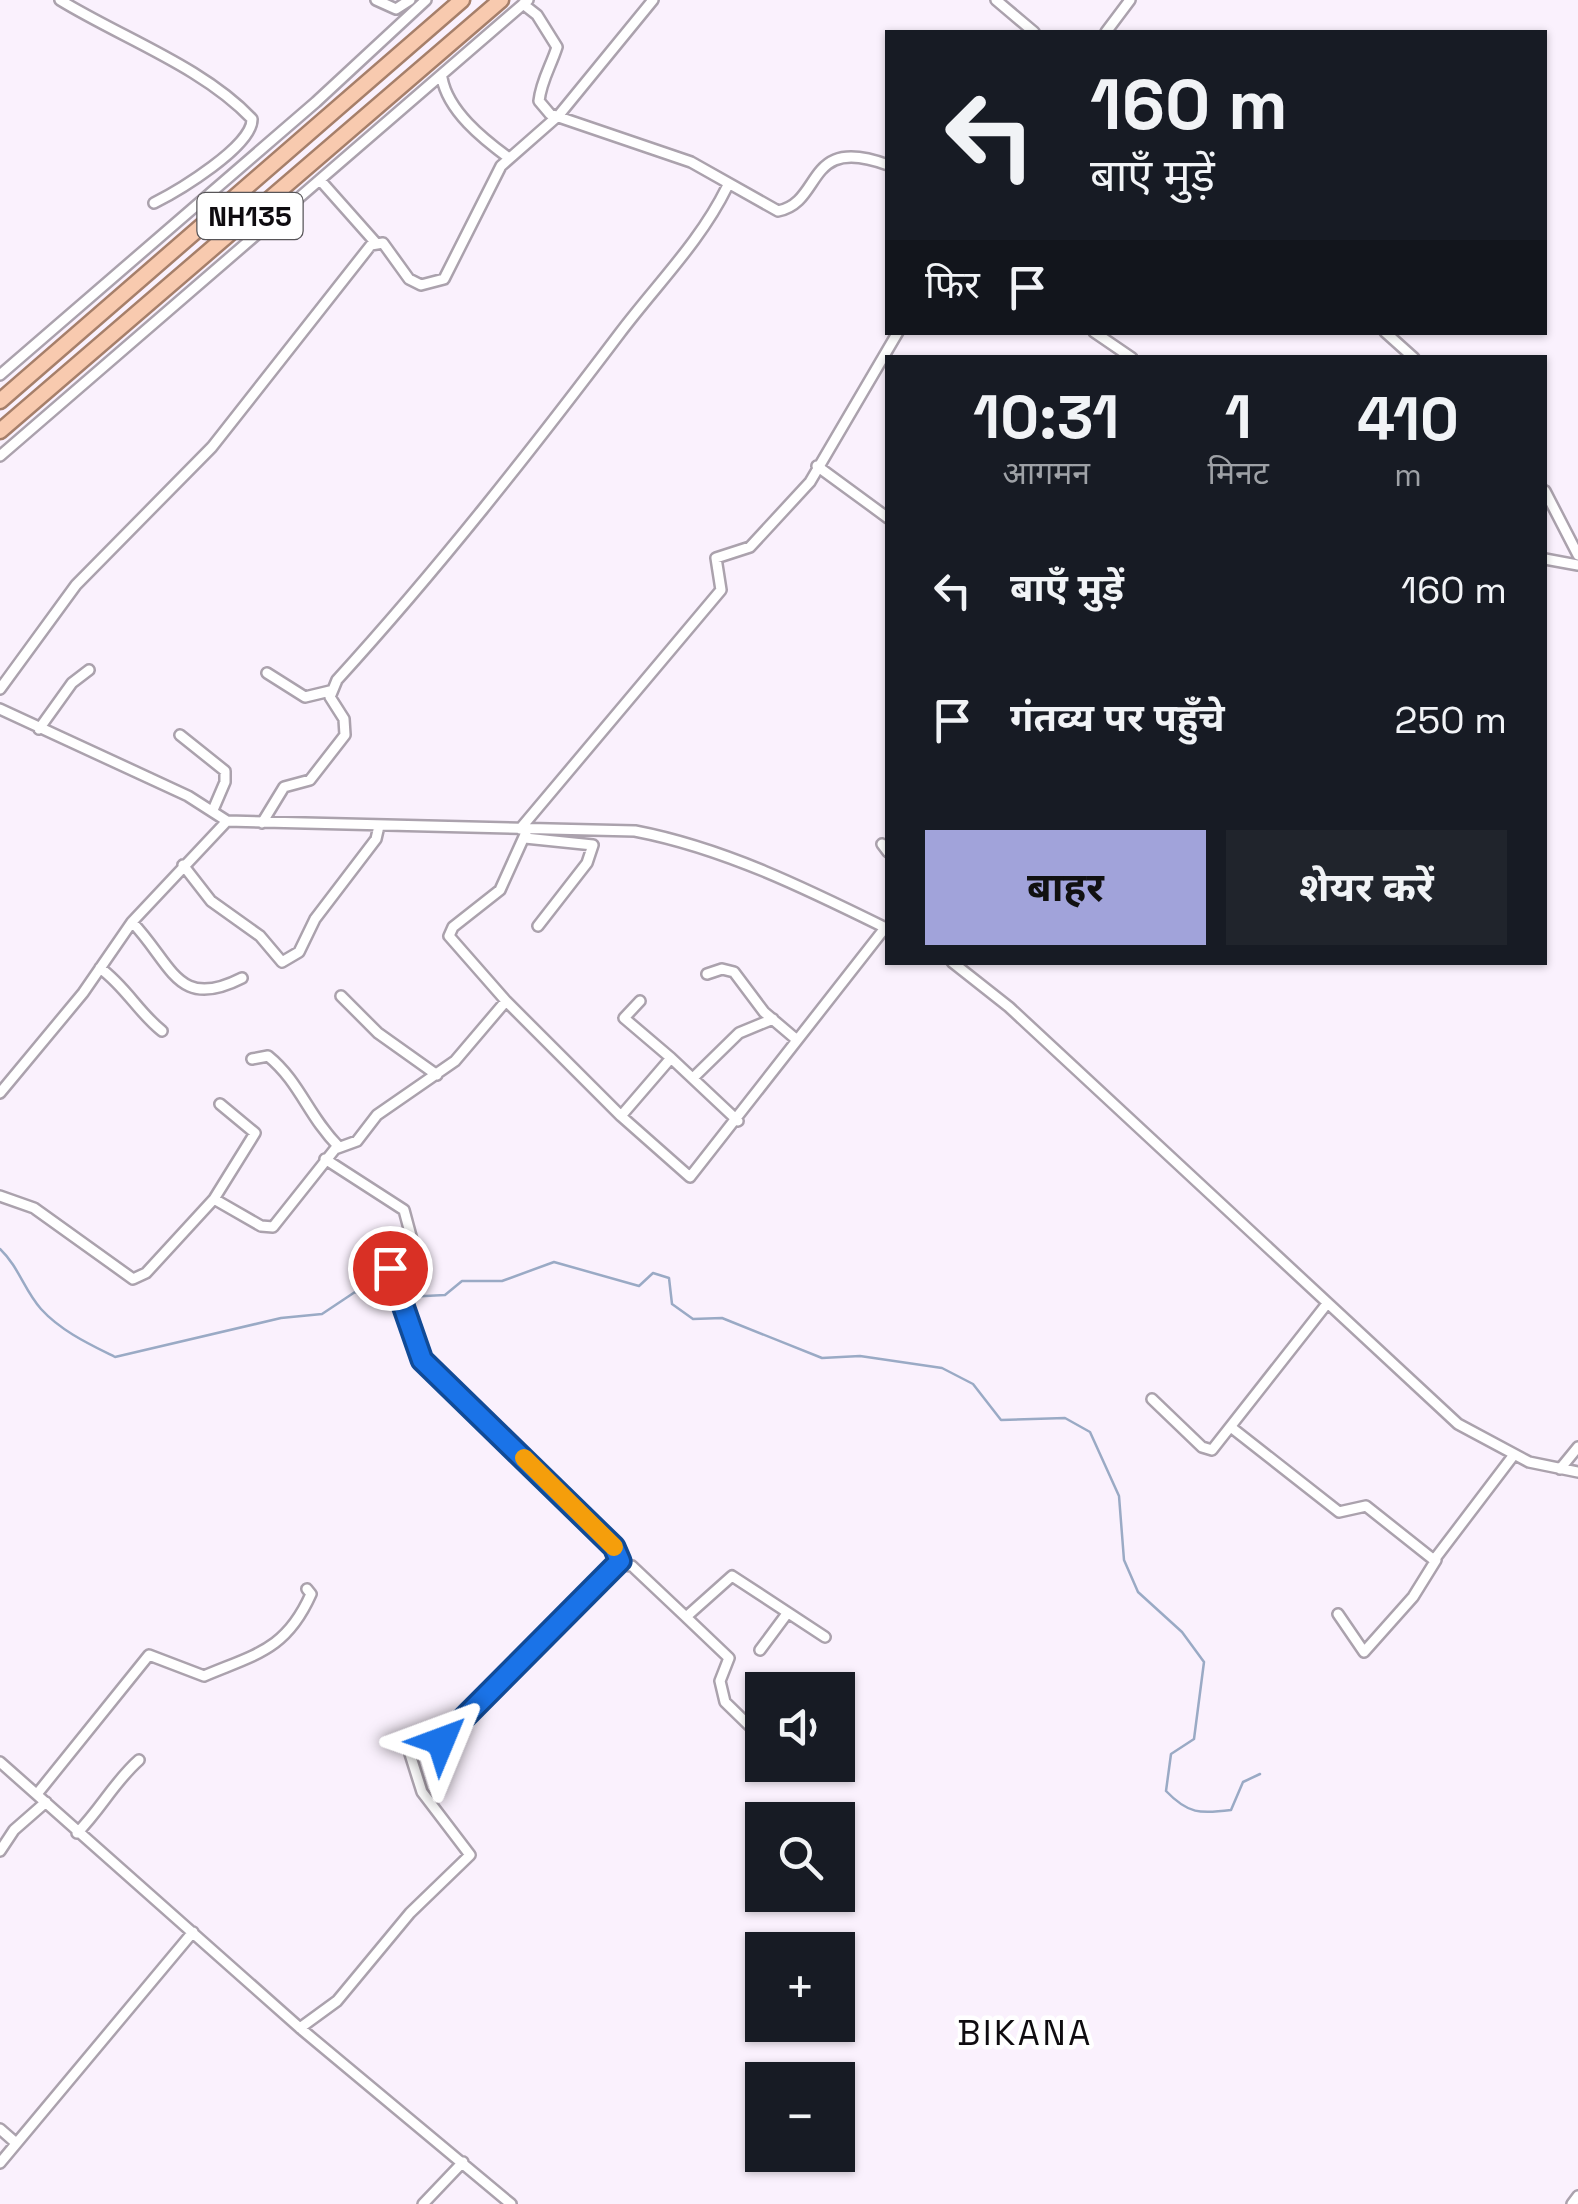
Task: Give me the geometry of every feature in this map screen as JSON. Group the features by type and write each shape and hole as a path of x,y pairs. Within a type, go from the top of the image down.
{"highway":[{"name":"NH135","path":"0,401 462,0"},
{"name":"NH135","path":"0,431 501,0"}],"street":[{"path":"60,0 140,47 191,70 249,115 252,128 266,144"},
{"path":"376,0 396,10 410,0"},
{"path":"0,374 426,0"},
{"path":"320,180 375,242 383,244 410,279 428,285 444,279 509,158 560,115 653,0"},
{"path":"996,0 1032,30"},
{"path":"1108,30 1130,0"},
{"path":"0,456 526,2 557,46 539,101 550,114 691,162 767,209 782,212 826,164 858,156 885,164"},
{"path":"442,78 444,92 481,138 509,158"},
{"path":"154,203 209,168 252,128"},
{"path":"267,673 305,696 330,691 519,468 660,280 701,237 727,186"},
{"path":"0,689 76,585 222,434 375,242"},
{"path":"0,709 213,810 227,821 524,832 635,831 683,841 736,860 883,931 738,1121 690,1177 621,1116 506,1001 449,936 453,927 500,890 524,832 721,590 716,558 750,547 810,482 896,335"},
{"path":"1098,335 1128,355"},
{"path":"1388,335 1411,355"},
{"path":"817,466 885,516"},
{"path":"1547,495 1578,555"},
{"path":"1547,559 1578,565"},
{"path":"39,730 72,683 89,670"},
{"path":"262,823 279,792 310,780 345,735 346,724 330,691"},
{"path":"180,735 190,738 225,771 225,782 213,810"},
{"path":"0,1092 132,922 227,821"},
{"path":"183,866 211,901 260,936 282,962 299,952 315,919 376,839 379,826"},
{"path":"524,832 593,845 587,862 538,926"},
{"path":"132,922 186,988 204,992 242,978"},
{"path":"955,965 1009,1007 1458,1424 1513,1456 1578,1472"},
{"path":"968,965 969,978"},
{"path":"100,968 124,986 144,1016 162,1031"},
{"path":"707,974 722,968 734,972 797,1040"},
{"path":"341,996 378,1033 437,1075"},
{"path":"214,1199 261,1226 273,1227 339,1146 357,1141 377,1115 437,1075 506,1001"},
{"path":"640,1001 624,1018 738,1121"},
{"path":"692,1078 739,1034 774,1019"},
{"path":"252,1059 268,1056 294,1078 310,1114 339,1146"},
{"path":"621,1116 671,1058"},
{"path":"0,1196 34,1208 133,1279 146,1273 214,1199 255,1133 220,1104"},
{"path":"326,1160 404,1210 414,1250 394,1255 390,1268 422,1360 614,1547 620,1561 632,1566 729,1658 720,1682 725,1702 745,1721"},
{"path":"1152,1399 1208,1450 1216,1447 1326,1305"},
{"path":"1232,1428 1340,1512 1366,1506 1436,1560"},
{"path":"1560,1469 1578,1447"},
{"path":"1338,1614 1364,1652 1406,1605 1513,1456"},
{"path":"300,2028 331,2006 410,1914 468,1860 467,1846 422,1792 410,1764 413,1750 450,1735 620,1561"},
{"path":"686,1617 730,1576 826,1637"},
{"path":"0,1851 149,1656 160,1656 204,1676 259,1656 292,1630 311,1594 307,1588"},
{"path":"760,1650 786,1615"},
{"path":"77,1833 104,1806 115,1782 139,1760"},
{"path":"0,1762 300,2028 512,2204"},
{"path":"0,2162 194,1932"},
{"path":"0,2129 16,2143"},
{"path":"423,2204 463,2162"},
{"path":"1572,2204 1578,2196"}],"waterway":[{"path":"0,1249 49,1317 115,1357 281,1318 322,1314 355,1292 382,1302 397,1298"},
{"path":"405,1297 445,1295 462,1281 502,1281 554,1262 639,1286 653,1273 669,1278 672,1304 693,1319 722,1318 822,1358 860,1356 942,1368 973,1384 1001,1420 1065,1418 1090,1432 1119,1496 1124,1560 1138,1592 1182,1632 1204,1662 1194,1739 1171,1754 1166,1791 1195,1811 1231,1810 1243,1782 1260,1774"}],"slow traffic":[{"path":"524,1458 614,1547"}],"district":[{"name":"BIKANA","path":"1025,2033"}],"route":[{"path":"390,1268 392,1283 422,1360 555,1487 614,1547 620,1561 441,1741"}]}
